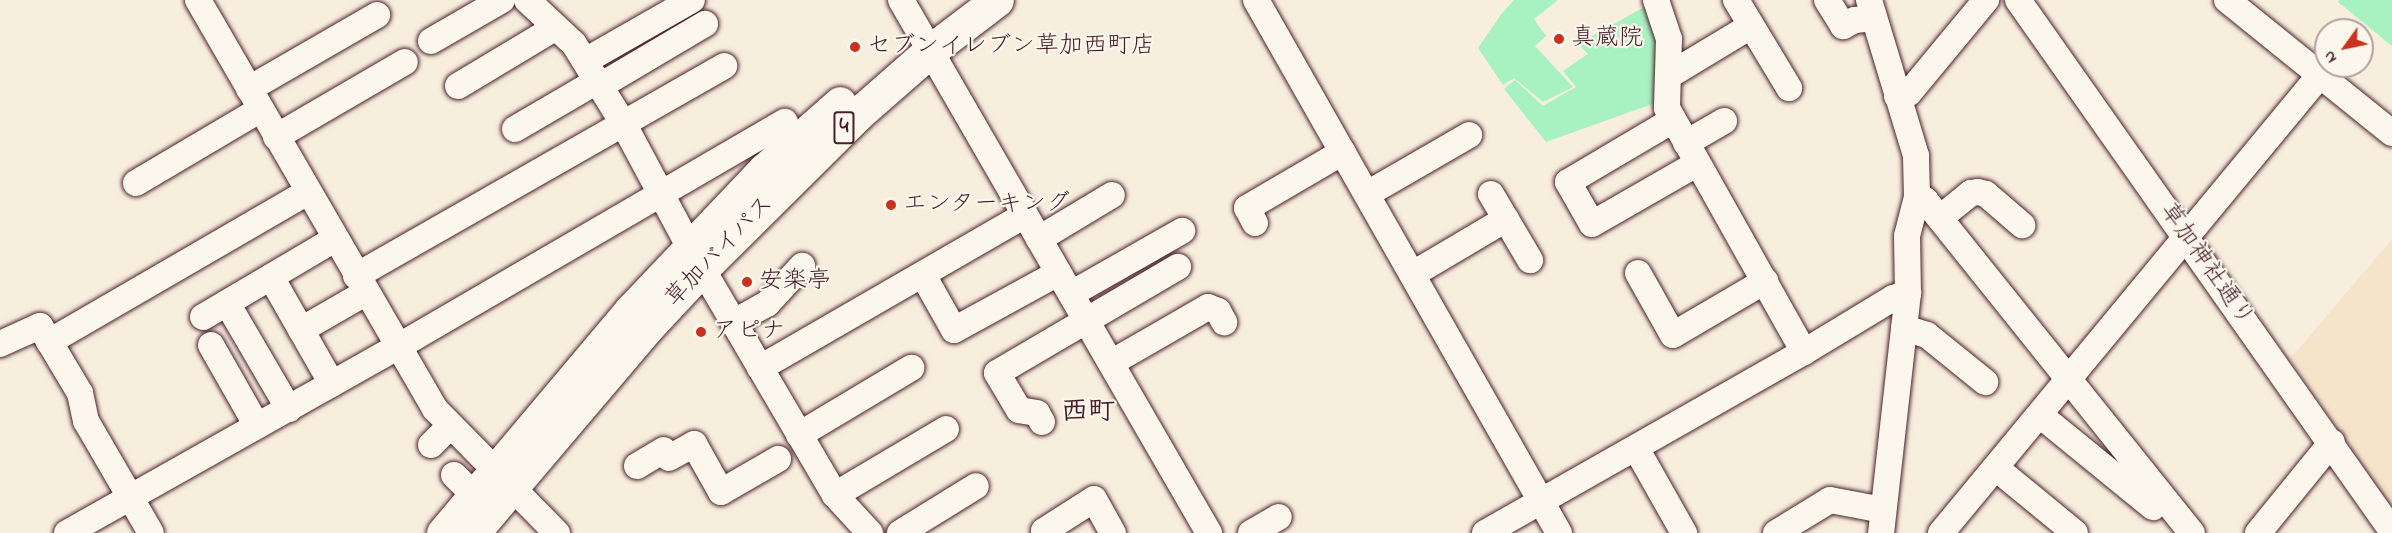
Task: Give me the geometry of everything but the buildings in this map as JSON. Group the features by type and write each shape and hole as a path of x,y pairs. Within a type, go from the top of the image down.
{"highway":[{"name":"草加バイパス","path":"442,533 631,310 696,258 769,214 925,42 960,0"},
{"name":"草加バイパス","path":"473,533 483,482 618,377 696,258 764,170 925,42 997,0"}],"street":[{"path":"198,0 397,347 435,409 450,426 483,482 557,533"},
{"path":"431,41 502,0"},
{"path":"527,0 574,44 623,123 696,258 835,495 870,533"},
{"path":"515,129 594,76 692,0"},
{"path":"901,0 1209,533"},
{"path":"1256,0 1559,533"},
{"path":"1736,0 1789,88"},
{"path":"1776,533 1830,500 1882,522 1908,293 1907,236 1917,197 1916,156 1871,9 1843,26 1827,0"},
{"path":"1897,96 1909,93 1986,0"},
{"name":"草加神社通り","path":"2018,0 2332,442 2392,531"},
{"path":"2227,0 2314,70"},
{"path":"1662,3 1669,39 1667,108 1804,352"},
{"path":"136,183 377,15"},
{"path":"594,76 705,24"},
{"path":"1668,75 1751,26"},
{"path":"458,86 556,27"},
{"path":"276,137 405,62"},
{"path":"301,330 361,284 623,123 724,66"},
{"path":"1947,531 1996,468 2318,78"},
{"path":"2324,78 2392,133"},
{"path":"1673,120 1568,182 1593,224 1692,153 1724,121"},
{"path":"67,533 129,496 332,384 376,369 397,347 785,122"},
{"path":"1367,194 1469,135"},
{"path":"1255,222 1246,208 1343,152"},
{"path":"49,342 308,192"},
{"path":"1940,218 1971,193 1978,192 1986,194 2022,225"},
{"path":"1491,194 1530,260"},
{"path":"1039,238 1112,195"},
{"path":"1917,197 1925,200 1940,218 2192,533"},
{"path":"760,368 1025,216"},
{"path":"1413,274 1506,219"},
{"path":"923,275 954,330 1064,283 1166,235"},
{"path":"203,317 335,239"},
{"path":"734,322 767,304 802,266"},
{"path":"1042,422 1037,413 1019,410 997,373 1178,267"},
{"path":"1638,273 1673,335 1765,281"},
{"path":"271,277 332,384"},
{"path":"1485,533 1804,352 1893,298 1908,293"},
{"path":"227,303 289,409"},
{"path":"1111,363 1208,307 1218,311 1224,322"},
{"path":"0,344 40,326 80,393 86,421 151,533"},
{"path":"1904,328 1927,335 1986,382"},
{"path":"211,345 257,426"},
{"path":"799,435 912,368"},
{"path":"2040,416 2140,501"},
{"path":"431,445 450,426"},
{"path":"835,495 946,429"},
{"path":"2258,533 2332,442"},
{"path":"637,466 694,444 721,492 778,459"},
{"path":"1636,448 1684,533"},
{"path":"1996,468 2075,533"},
{"path":"900,533 976,486"},
{"path":"1045,533 1044,531 1094,499 1113,533"},
{"path":"1251,533 1279,517"}],"shaded area":[{"path":"2392,239 2392,508 2290,359"}],"green space":[{"path":"1514,0 1558,0 1534,19 1546,36 1535,46 1573,87 1543,102 1514,78 1503,85 1478,48"},
{"path":"2339,0 2392,0 2392,46 2374,31 2374,18 2358,18 2338,2"},
{"path":"1646,6 1660,42 1655,103 1546,142 1504,89 1515,80 1543,106 1576,87 1563,71 1588,54 1578,44"}],"place":[{"name":"真蔵院","path":"1559,39"},
{"name":"セブンイレブン草加西町店","path":"855,47"},
{"name":"エンターキング","path":"891,205"},
{"name":"安楽亭","path":"747,282"},
{"name":"アピナ","path":"701,332"}],"district":[{"name":"西町","path":"1088,413"}]}
